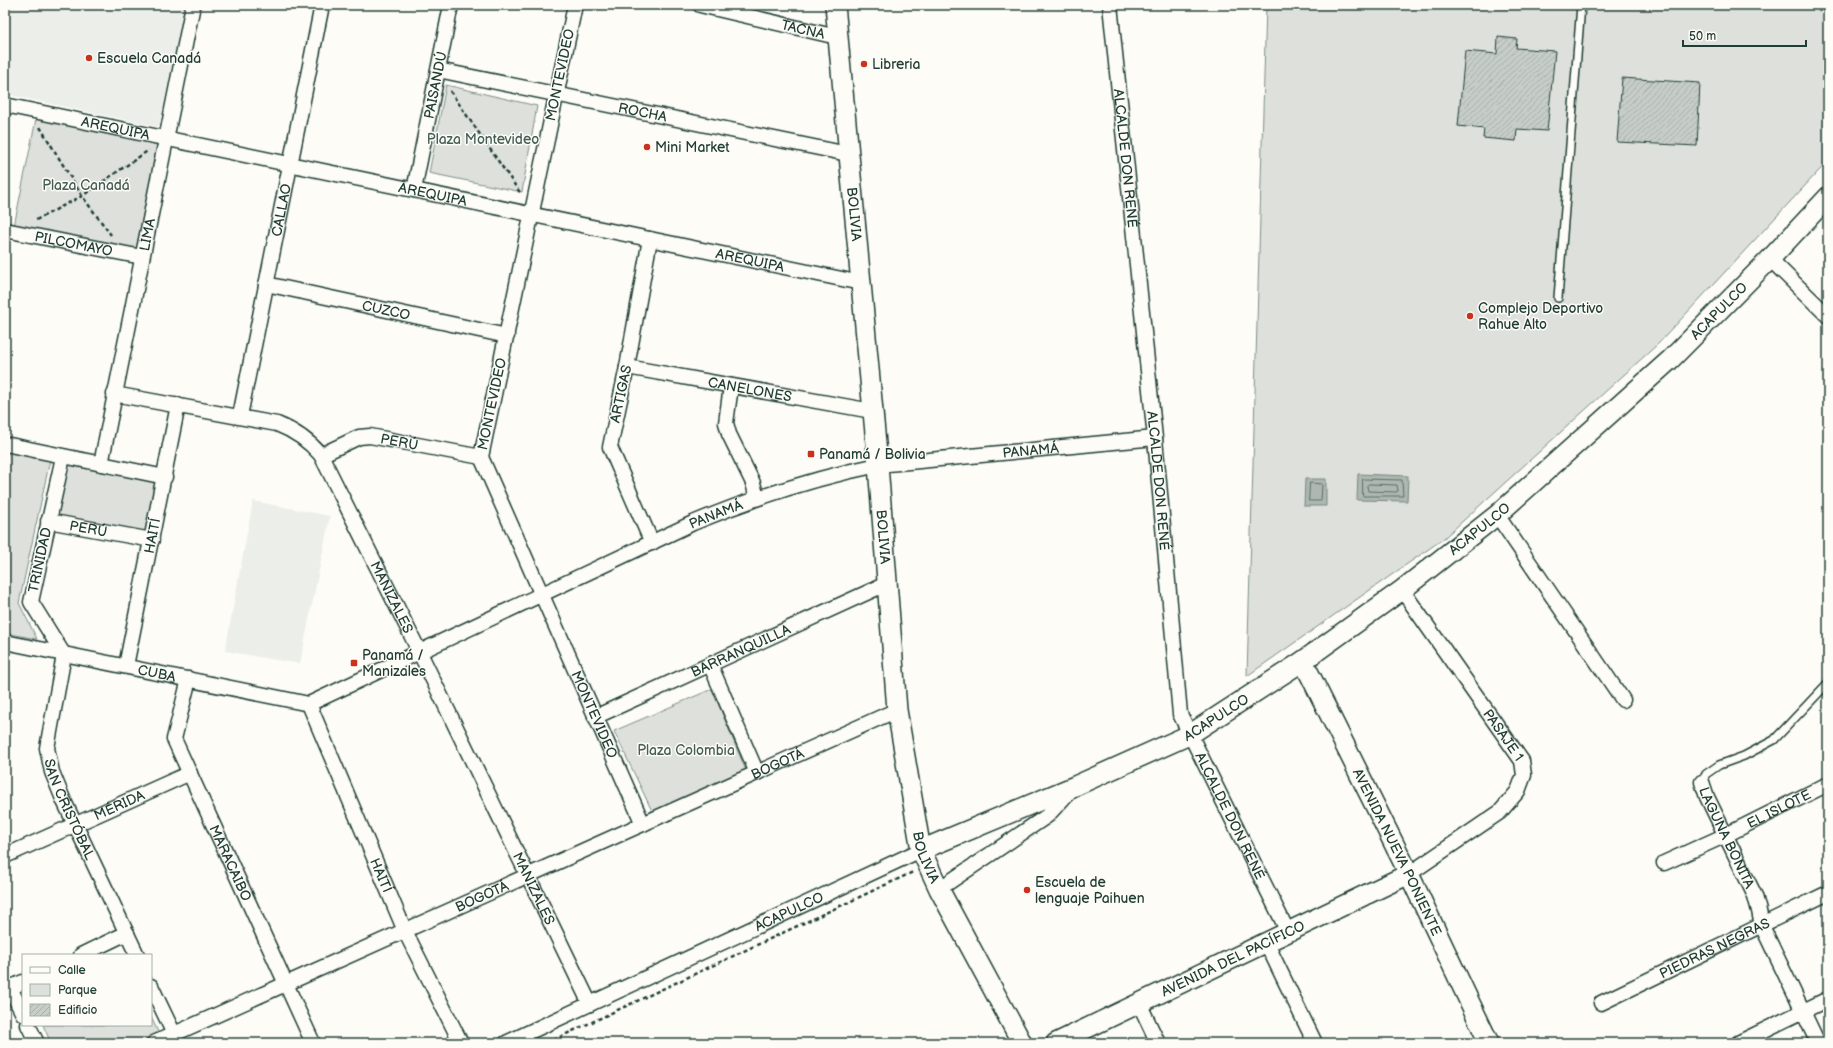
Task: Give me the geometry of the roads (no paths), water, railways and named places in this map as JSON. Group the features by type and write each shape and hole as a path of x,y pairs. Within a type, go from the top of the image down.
{"street":[{"name":"LIMA","path":"101,464 165,138 193,5"},
{"name":"CALLAO","path":"240,416 322,5"},
{"name":"PAISANDÚ","path":"414,190 451,5"},
{"name":"MONTEVIDEO","path":"575,5 481,457 643,824"},
{"name":"TACNA","path":"700,5 837,37"},
{"name":"BOLIVIA","path":"835,5 848,154 862,283 897,710 921,850 939,889 1022,1043"},
{"name":"ALCALDE DON RENÉ","path":"1110,5 1155,438 1180,714 1189,735 1288,932"},
{"name":"ROCHA","path":"438,70 848,154"},
{"name":"AREQUIPA","path":"5,104 862,283"},
{"name":"ACAPULCO","path":"506,1043 921,850 1075,786 1189,735 1303,661 1402,590 1497,515 1671,359 1828,197"},
{"name":"PILCOMAYO","path":"9,230 142,257"},
{"name":"ARTIGAS","path":"650,238 627,367 610,447 652,543"},
{"path":"1770,258 1828,316"},
{"name":"CUZCO","path":"266,284 507,336"},
{"name":"CANELONES","path":"627,367 872,411"},
{"path":"731,386 726,423 729,434 753,483 757,498"},
{"name":"MANIZALES","path":"114,394 265,420 289,428 311,444 322,455 420,653 590,1004"},
{"name":"HAITÍ","path":"126,666 165,477 178,405"},
{"name":"PERÚ","path":"322,455 359,437 370,436 481,457"},
{"name":"PANAMÁ","path":"309,704 693,523 757,498 812,480 878,465 1155,438"},
{"path":"5,444 62,457 165,477"},
{"name":"TRINIDAD","path":"62,457 31,602 64,654"},
{"path":"1497,515 1623,700"},
{"name":"PERÚ","path":"48,521 152,540"},
{"name":"BARRANQUILLA","path":"595,717 886,584"},
{"name":"PASAJE 1","path":"1402,590 1522,761 1524,775 1518,791 1500,812 1409,874"},
{"name":"CUBA","path":"5,642 309,704"},
{"name":"SAN CRISTÓBAL","path":"64,654 47,748 52,772 63,799 137,954"},
{"name":"AVENIDA NUEVA PONIENTE","path":"1303,661 1409,874 1489,1043"},
{"path":"710,664 757,773"},
{"name":"MARACAIBO","path":"189,679 174,739 313,1043"},
{"name":"HAITÍ","path":"309,704 405,931 460,1043"},
{"name":"BOGOTÁ","path":"154,1043 897,710"},
{"name":"MÉRIDA","path":"5,856 190,773"},
{"name":"LAGUNA BONITA","path":"1702,782 1755,896 1760,911 1762,926 1818,1043"},
{"name":"EL ISLOTE","path":"1664,863 1726,835 1828,784"},
{"name":"ACAPULCO","path":"939,889 1047,816 1075,786"},
{"name":"AVENIDA DEL PACÍFICO","path":"1056,1043 1409,874"},
{"name":"PIEDRAS NEGRAS","path":"1601,1003 1828,893"},
{"path":"83,954 127,934"},
{"path":"1266,942 1315,1043"},
{"path":"13,987 22,1011"},
{"path":"152,988 174,1034"},
{"path":"1738,1043 1828,999"},
{"path":"1139,1003 1158,1043"},
{"path":"28,1026 37,1043"}],"lane":[{"path":"1558,298 1581,5"},
{"name":"LAGUNA BONITA","path":"1702,782 1706,774 1719,765 1744,756 1774,740 1828,683"}],"water":[{"path":"1358,474 1408,476 1407,501 1357,500"},
{"path":"1305,479 1326,479 1326,506 1304,506"}],"place":[{"name":"Escuela Canadá","path":"89,58"},
{"name":"Libreria","path":"864,64"},
{"name":"Mini Market","path":"647,147"},
{"name":"Complejo Deportivo Rahue Alto","path":"1470,316"},
{"name":"Panamá / Bolivia","path":"811,454"},
{"name":"Panamá / Manizales","path":"354,663"},
{"name":"Escuela de lenguaje Paihuen","path":"1027,890"}],"park label":[{"name":"Plaza Montevideo","path":"483,139"},
{"name":"Plaza Canadá","path":"86,185"},
{"name":"Plaza Colombia","path":"686,750"}]}
